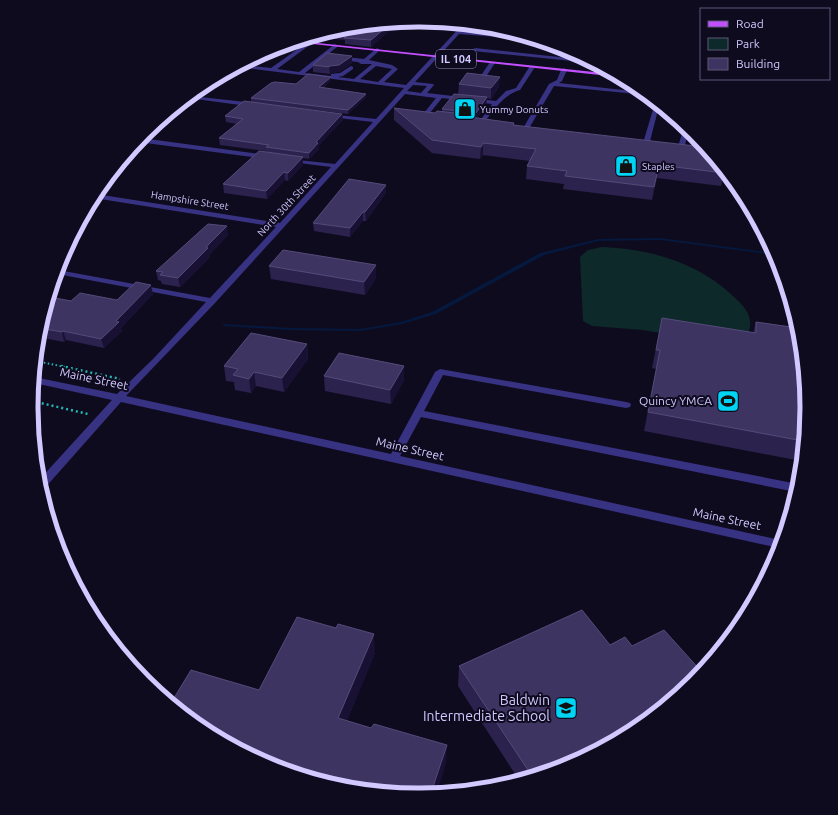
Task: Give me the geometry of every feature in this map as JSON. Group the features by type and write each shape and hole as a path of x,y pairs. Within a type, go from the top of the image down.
{"main road":[{"name":"IL 104","path":"310,43 602,74"}],"street":[{"name":"North 30th Street","path":"46,480 119,398 212,301 378,121 388,114 406,87 461,29"},
{"path":"458,32 485,34 564,56"},
{"path":"272,70 306,44"},
{"path":"300,74 335,46"},
{"path":"475,50 532,46"},
{"path":"311,75 342,75 352,67 365,61 377,50"},
{"path":"322,56 374,62 375,64 390,66 395,69 380,83"},
{"path":"479,82 492,63"},
{"path":"576,71 581,63"},
{"path":"356,80 375,64"},
{"path":"249,67 406,87 431,85 422,95"},
{"path":"480,125 494,105 502,100 508,92 518,88 532,67"},
{"path":"525,130 552,84 559,81 564,70"},
{"path":"552,84 632,93"},
{"path":"406,87 422,95 459,103"},
{"path":"198,98 260,106"},
{"path":"439,99 494,105"},
{"path":"423,118 439,99"},
{"path":"470,105 494,105"},
{"path":"633,144 649,146 656,110"},
{"path":"323,114 378,121"},
{"path":"415,117 430,119"},
{"path":"473,124 487,126"},
{"path":"517,130 532,131"},
{"path":"684,134 677,150 701,152"},
{"path":"147,141 273,158"},
{"path":"281,159 336,166"},
{"name":"Hampshire Street","path":"102,197 281,225"},
{"path":"63,273 212,301"},
{"path":"394,458 440,372 626,406"},
{"name":"Maine Street","path":"39,381 775,543"},
{"path":"418,413 791,487"}],"path":[{"path":"42,362 136,382"},
{"path":"38,402 103,417"}],"green space":[{"path":"602,247 620,248 655,254 688,266 704,274 733,296 746,310 750,319 747,337 729,345 643,330 592,326 583,321 580,257 588,250"}],"building":[{"path":"384,29 371,40 344,38 348,34 346,34"},
{"path":"327,53 352,56 339,65 329,67 313,65"},
{"path":"467,73 500,77 491,88 459,84"},
{"path":"308,74 331,77 319,87 366,94 348,110 251,98 271,83 296,84"},
{"path":"454,94 487,97 476,113 442,109"},
{"path":"244,101 342,114 316,142 318,143 309,153 266,147 269,145 219,138 243,119 225,116"},
{"path":"394,108 435,113 437,111 472,115 470,117 514,123 513,125 695,146 718,172 659,165 654,187 565,176 567,171 527,166 536,149 483,143 481,147 432,140"},
{"path":"259,151 303,157 288,173 284,172 266,191 223,184"},
{"path":"349,179 386,185 365,212 363,212 350,228 313,223"},
{"path":"208,224 227,226 206,247 208,248 178,278 160,275 163,272 156,271"},
{"path":"283,250 376,265 364,282 269,266"},
{"path":"136,282 151,285 116,321 119,322 101,339 47,329 55,298 71,301 80,293 117,300"},
{"name":"Quincy YMCA","path":"662,318 756,333 756,322 791,327 799,383 800,408 798,440 648,412 660,350 656,350"},
{"path":"251,333 307,344 282,378 254,372 249,379 233,375 238,369 224,366"},
{"path":"339,353 404,366 390,390 324,376"},
{"name":"Baldwin Intermediate School","path":"582,610 610,645 625,637 632,646 664,630 697,667 670,694 630,724 587,749 565,759 529,771 459,666"},
{"name":"Baldwin Intermediate School","path":"297,617 336,628 338,624 374,634 338,718 371,728 374,724 447,745 433,787 369,785 345,781 297,768 251,749 229,737 208,724 174,699 191,670 259,690"}],"waterway":[{"path":"224,325 290,329 360,330 402,323 434,313 542,254 598,240 660,239 767,253"}],"place":[{"name":"Yummy Donuts","path":"465,109"},
{"name":"Staples","path":"626,166"},
{"name":"Quincy YMCA","path":"728,401"},
{"name":"Baldwin Intermediate School","path":"566,708"}]}
